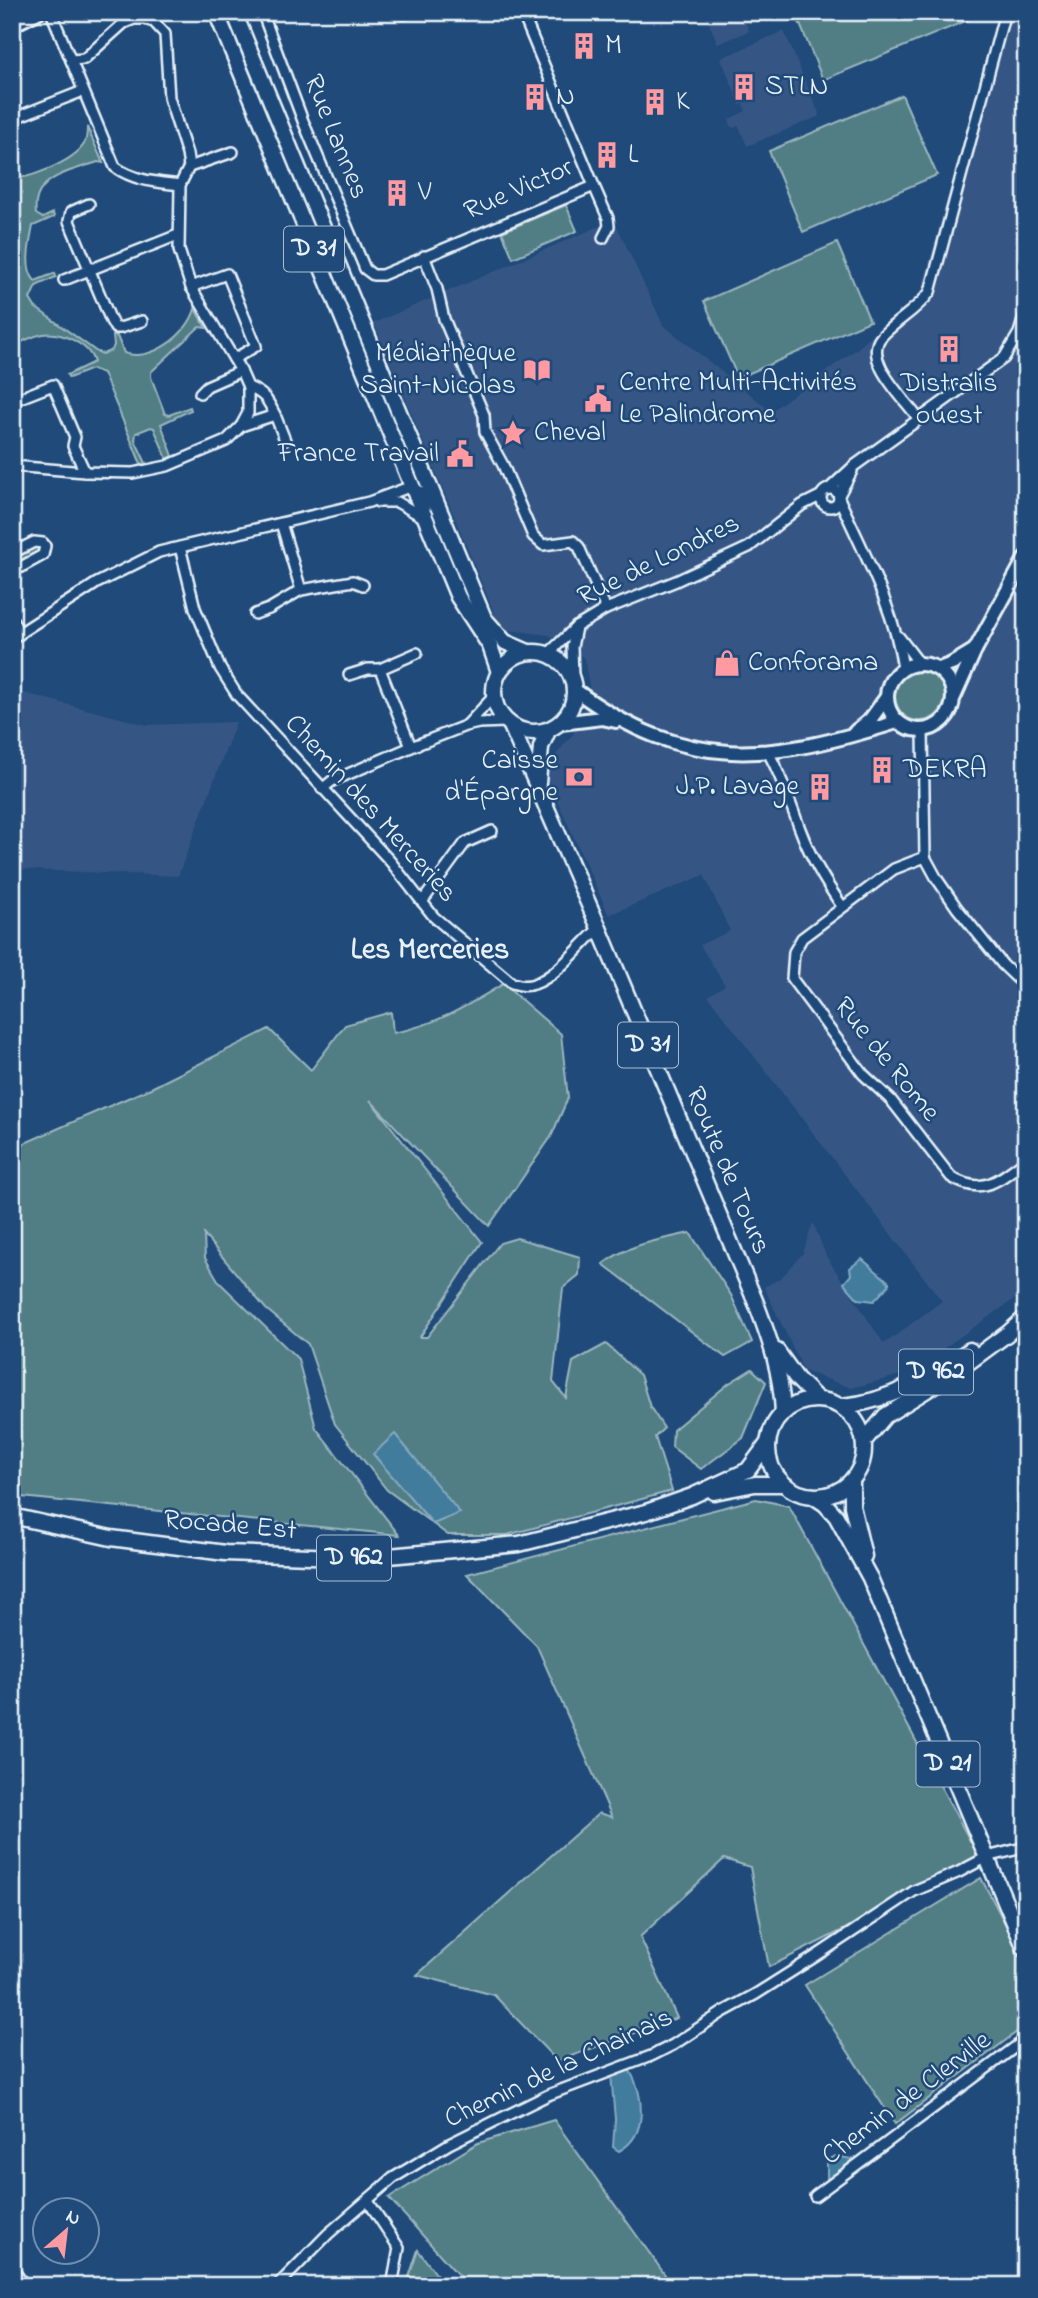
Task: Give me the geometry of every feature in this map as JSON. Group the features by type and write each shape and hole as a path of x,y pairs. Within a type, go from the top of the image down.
{"main road":[{"name":"D 31","path":"216,12 458,597 490,646 499,672"},
{"path":"234,12 484,618 505,642 528,652 548,654 567,668 574,684 574,702 569,714 555,727 530,733 509,724 496,706 494,696 499,672 511,659 528,652"},
{"name":"Route de Tours","path":"509,724 599,928 771,1341 781,1380 783,1412"},
{"name":"Route de Tours","path":"537,788 541,747 555,727"},
{"name":"D 962","path":"842,1406 876,1401 906,1389 1003,1328 1024,1318"},
{"name":"D 962","path":"865,1440 885,1416 954,1373 1024,1318"},
{"name":"Route de Tours","path":"771,1341 797,1379 817,1399"},
{"path":"817,1399 842,1406 853,1415 865,1440 860,1469 852,1481 834,1493 813,1496 784,1484 774,1472 768,1443 770,1432 783,1412 800,1402 817,1399"},
{"name":"Rocade Est","path":"12,1516 111,1538 225,1553 367,1558 519,1544 646,1512 692,1496 748,1470 768,1443"},
{"name":"D 21","path":"852,1481 852,1506 870,1578"},
{"name":"Rocade Est","path":"692,1496 755,1485 784,1484"},
{"name":"D 21","path":"813,1496 836,1516 870,1578 1026,1951"}],"street":[{"path":"12,25 38,12"},
{"path":"51,12 115,167 139,180 180,185"},
{"name":"Rue Lannes","path":"262,12 303,121 365,270 373,275"},
{"path":"396,13 413,12"},
{"name":"Rue Victor","path":"373,275 382,275 594,186 522,12"},
{"path":"918,418 877,363 877,346 881,337 921,304 930,292 1005,12"},
{"path":"12,466 85,472 133,472 167,466 226,441 241,426 248,414 248,387 242,371 191,287 180,250 180,185 189,167 169,98 165,34 145,19 134,19 124,23 84,59 71,60"},
{"path":"12,119 83,91"},
{"path":"189,167 233,152"},
{"path":"594,186 608,218 609,226 603,238"},
{"path":"89,204 68,215 115,328 142,320"},
{"path":"64,280 178,235"},
{"path":"424,256 437,289 444,319 484,415 485,432 504,468 533,536 543,545 573,541 579,547 606,609"},
{"path":"191,287 227,274 256,346 234,359"},
{"path":"853,528 825,503 823,491 918,418 1004,358 1019,333 1026,312"},
{"path":"200,393 207,386 242,371"},
{"path":"12,401 53,385 75,437 73,446 85,472"},
{"path":"248,387 261,392 268,400 285,440"},
{"path":"241,426 275,415"},
{"path":"825,503 837,505 854,466"},
{"path":"12,620 16,636 97,583 159,552 369,502 412,486 426,495 432,504 465,575"},
{"path":"829,489 835,491 839,497 898,636 903,668"},
{"name":"Rue de Londres","path":"548,654 576,627 606,609 676,581 748,547 807,501 825,503"},
{"path":"369,502 397,502 426,519"},
{"path":"281,523 301,590"},
{"path":"12,553 34,542 43,543 45,546 43,555 12,572"},
{"name":"Chemin des Merceries","path":"180,547 195,608 220,668 237,695 390,860 434,917 512,983 522,986 535,984 552,973 599,928"},
{"path":"886,698 897,722 905,727 923,731 943,722 952,707 975,650 1026,557"},
{"path":"255,614 301,590 353,581 363,585"},
{"name":"Rue de Londres","path":"574,684 572,648 576,627"},
{"path":"898,636 919,663"},
{"path":"939,669 975,650"},
{"path":"349,676 369,669 380,669 417,653"},
{"path":"849,737 870,720 886,698 891,681 903,668 919,663 939,669 947,677 954,698"},
{"path":"380,669 411,747"},
{"path":"574,684 624,722"},
{"path":"465,726 494,696"},
{"path":"555,727 602,718 624,722 678,744 730,753 768,752 849,737 897,722"},
{"path":"322,789 332,781 465,726 479,723 509,724"},
{"path":"923,731 925,857 957,908 1003,965 1026,987"},
{"path":"768,752 778,769 800,830 820,871 842,906"},
{"path":"422,902 465,843 492,831"},
{"name":"Rue de Rome","path":"925,857 894,869 802,938 794,952 792,979 863,1074 891,1100 951,1177 964,1185 980,1187 1004,1176 1026,1160"},
{"name":"Chemin de la Chainais","path":"277,2286 328,2234 393,2178 449,2144 548,2095 673,2045 914,1891 960,1872 987,1857 1026,1847"},
{"name":"Chemin de Clerville","path":"815,2196 1026,2039"},
{"path":"368,2201 399,2248 392,2286"},
{"path":"12,2268 25,2286"}],"shaded area":[{"path":"704,12 741,12 749,31 718,44"},
{"path":"999,12 1026,12 1026,1291 908,1373 852,1388 804,1371 764,1287 781,1278 803,1253 813,1222 826,1256 884,1344 942,1301 708,996 725,985 700,945 730,931 704,875 609,915 548,780 550,762 574,733 590,690 584,658 549,635 501,629 374,323 614,220 663,325 771,411 857,349 921,292"},
{"path":"784,31 820,116 747,146 739,126 732,128 729,119 746,111 743,104 740,105 721,58"},
{"path":"12,690 147,725 236,722 178,876 12,869"},
{"path":"862,1259 889,1282 874,1301 858,1299 844,1283 851,1275 850,1268"},
{"path":"395,1434 460,1513 433,1524 373,1454"},
{"path":"629,2069 638,2090 641,2113 635,2135 629,2144 619,2151 613,2147 615,2119 611,2074"},
{"path":"836,2156 857,2160 827,2183 827,2160"}],"green space":[{"path":"795,12 970,12 973,18 823,80"},
{"path":"902,95 937,175 803,232 769,151"},
{"path":"87,127 103,163 98,162 65,173 46,184 40,192 36,202 36,214 43,218 53,213 54,217 33,226 28,255 29,269 35,281 55,273 56,277 36,286 30,299 35,307 103,354 112,350 113,336 117,336 124,353 146,354 156,350 177,337 195,309 206,328 199,327 151,372 165,414 190,407 191,410 161,424 173,456 167,459 154,428 151,427 136,433 135,440 146,463 141,464 103,373 92,369 69,378 67,375 94,362 80,344 66,337 43,334 12,348 12,171 20,178 36,174 73,156 84,144"},
{"path":"566,205 577,231 513,258 502,232"},
{"path":"837,243 870,321 738,378 704,301"},
{"path":"35,545 41,546 42,551 12,568 12,558"},
{"path":"920,671 938,678 945,696 938,714 920,721 902,714 895,696 902,678"},
{"path":"503,984 561,1034 568,1098 551,1137 489,1226 370,1100 482,1242 420,1337 427,1337 500,1243 517,1238 580,1257 579,1275 563,1288 553,1382 566,1398 573,1362 606,1344 640,1375 650,1407 664,1428 655,1437 672,1491 507,1535 448,1535 387,1490 335,1424 308,1344 266,1309 204,1235 205,1258 219,1282 298,1359 316,1428 399,1535 12,1496 12,1146 16,1147 153,1087 269,1029 311,1070 345,1025 391,1012 393,1033 409,1029 451,1014"},
{"path":"690,1233 731,1295 752,1342 725,1357 603,1264 633,1247"},
{"path":"752,1369 766,1382 743,1438 701,1469 672,1447 673,1430 728,1384"},
{"path":"756,1499 789,1506 981,1861 769,1967 750,1867 724,1859 640,1937 677,2018 557,2061 494,1995 417,1975 599,1813 612,1817 537,1646 467,1574"},
{"path":"981,1878 1026,1963 1026,2025 895,2124 805,1985"},
{"path":"554,2120 673,2286 468,2286 389,2198 478,2143"},
{"path":"418,2250 445,2286 406,2286"}],"place":[{"name":"M","path":"584,46"},
{"name":"STLN","path":"744,87"},
{"name":"N","path":"535,97"},
{"name":"K","path":"655,102"},
{"name":"L","path":"607,155"},
{"name":"V","path":"397,193"},
{"name":"Distralis ouest","path":"949,349"},
{"name":"Médiathèque Saint-Nicolas","path":"537,370"},
{"name":"Centre Multi-Activités Le Palindrome","path":"598,399"},
{"name":"Cheval","path":"513,433"},
{"name":"France Travail","path":"460,454"},
{"name":"Conforama","path":"727,663"},
{"name":"DEKRA","path":"882,770"},
{"name":"Caisse d'Épargne","path":"579,777"},
{"name":"J.P. Lavage","path":"820,787"}],"district":[{"name":"Les Merceries","path":"430,951"}]}
